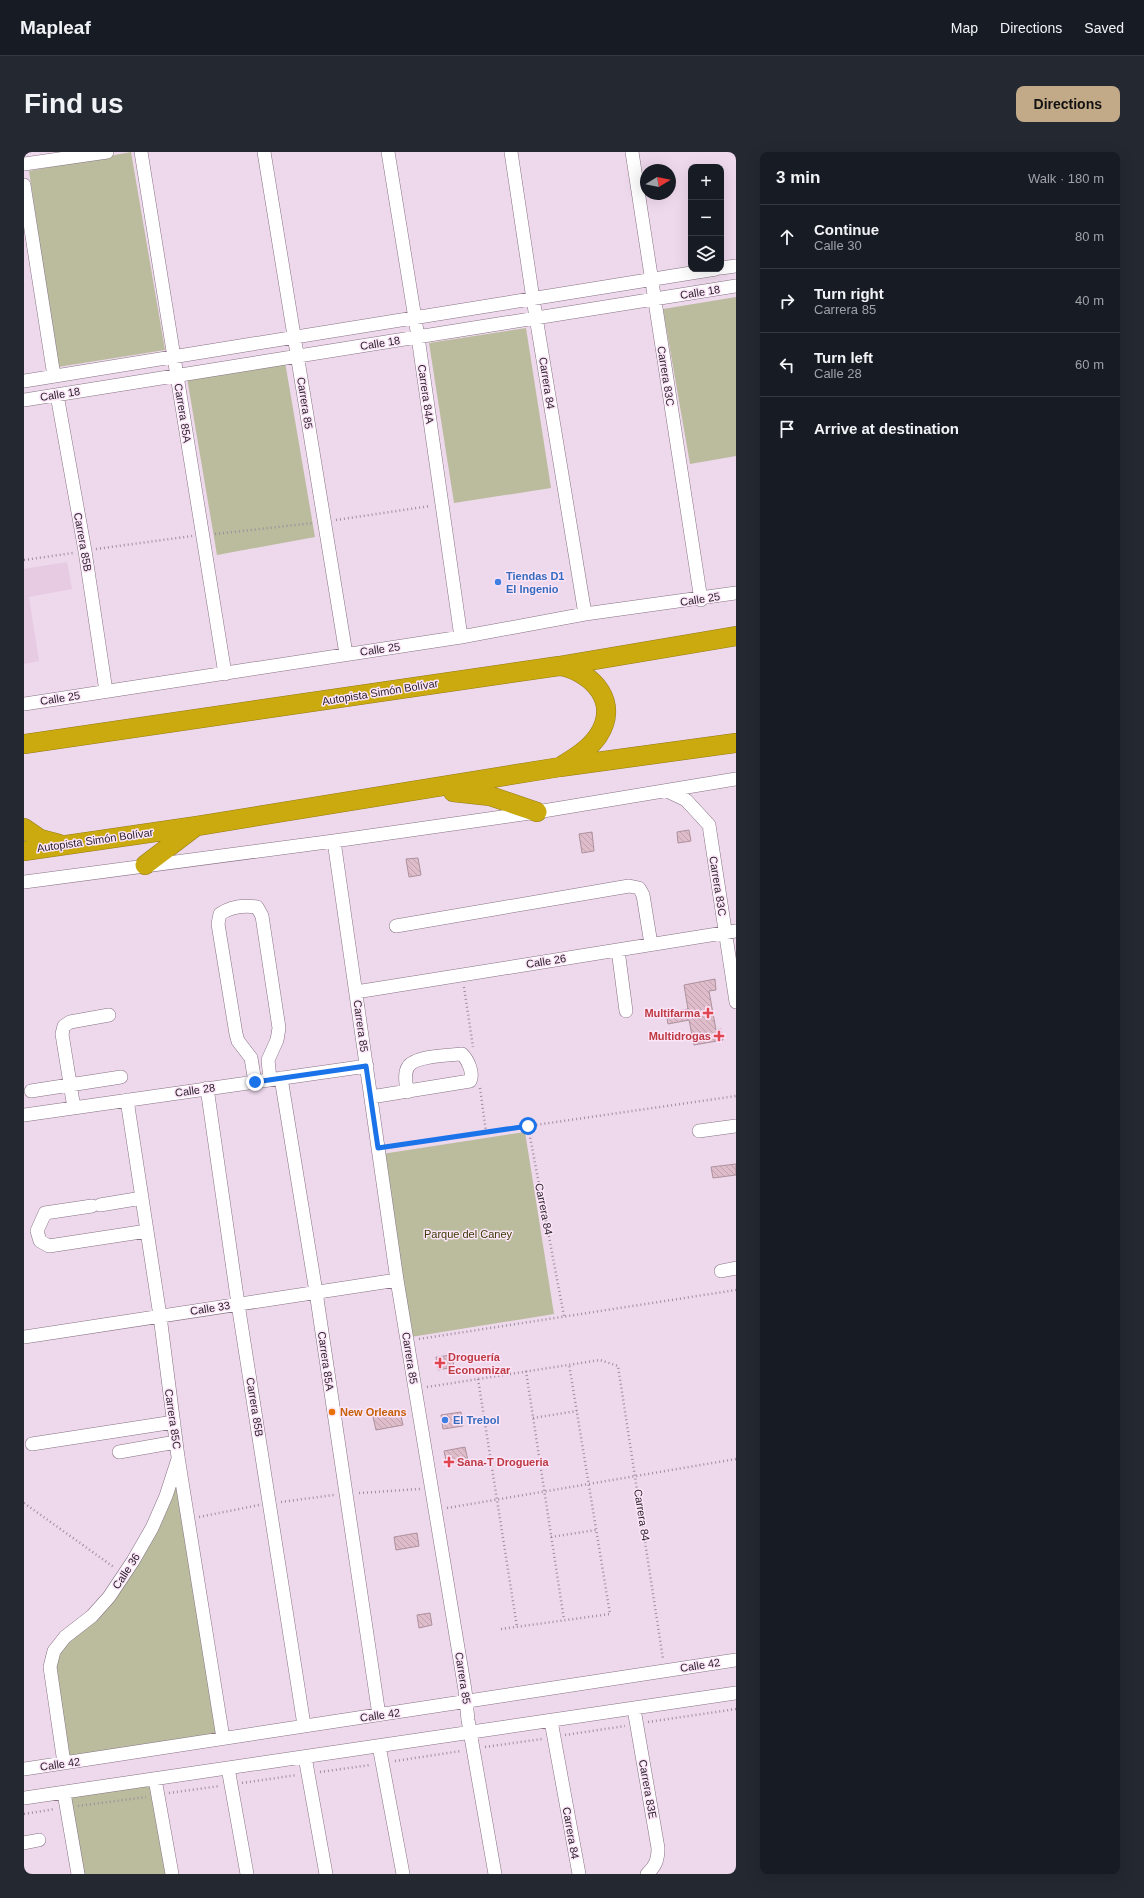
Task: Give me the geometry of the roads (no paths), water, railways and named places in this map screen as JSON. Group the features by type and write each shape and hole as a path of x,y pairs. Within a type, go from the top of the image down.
{"highway":[{"name":"Autopista Simón Bolívar","path":"24,744 559,666 736,636"},
{"path":"559,666 581,672 593,681 604,700 605,715 602,728 590,746 560,767"},
{"path":"24,753 36,744 51,739"},
{"name":"Autopista Simón Bolívar","path":"24,851 197,826 560,767 736,743"},
{"path":"418,791 464,792 490,796 536,812"},
{"path":"145,865 197,826"},
{"path":"24,828 40,839 64,845"}],"street":[{"path":"24,164 107,152"},
{"name":"Carrera 85A","path":"141,152 225,674"},
{"name":"Carrera 85","path":"264,152 346,654"},
{"name":"Carrera 84A","path":"388,152 418,337 461,637"},
{"name":"Carrera 84","path":"511,152 536,318 585,614"},
{"name":"Carrera 83C","path":"632,152 701,600"},
{"path":"24,185 54,376"},
{"name":"Calle 18","path":"724,268 736,266"},
{"name":"Calle 18","path":"24,381 697,272"},
{"name":"Calle 18","path":"24,400 736,286"},
{"name":"Carrera 85B","path":"57,395 85,551 106,691"},
{"name":"Calle 25","path":"24,704 461,637 585,614 701,600 736,594"},
{"path":"24,882 334,841 536,812 736,779"},
{"name":"Carrera 83C","path":"667,790 686,800 709,825 731,932 736,1002"},
{"name":"Carrera 85","path":"334,841 397,1280 495,1874"},
{"path":"396,926 629,886 639,888 643,895 651,944"},
{"name":"Carrera 85A","path":"255,1082 251,1058 238,1041 236,1034 218,924 220,914 227,909 248,905 257,907 262,916 279,1028 277,1040 268,1060 276,1079 316,1292 379,1715"},
{"name":"Calle 26","path":"356,992 731,932"},
{"path":"618,950 626,1011"},
{"path":"74,1108 62,1034 64,1026 70,1022 110,1015"},
{"path":"371,1097 407,1092 470,1081 472,1078 468,1059 462,1054 413,1061 407,1067 405,1080 407,1092"},
{"name":"Calle 28","path":"24,1115 366,1066"},
{"path":"31,1091 71,1086 121,1077"},
{"name":"Carrera 85B","path":"207,1088 238,1304 304,1725"},
{"name":"Carrera 85C","path":"127,1100 160,1316 178,1457 223,1738"},
{"path":"699,1131 736,1126"},
{"path":"142,1198 44,1213 37,1231 40,1241 49,1246 147,1231"},
{"path":"721,1270 736,1268"},
{"name":"Calle 33","path":"24,1337 397,1280"},
{"path":"32,1444 174,1422"},
{"path":"119,1452 176,1442"},
{"name":"Calle 36","path":"64,1763 50,1667 54,1651 65,1637 92,1616 124,1575 152,1528 166,1496 178,1457"},
{"name":"Calle 42","path":"24,1769 304,1725 467,1702 531,1690 736,1660"},
{"path":"24,1798 736,1693"},
{"name":"Carrera 83E","path":"634,1709 658,1848 658,1858 650,1871"},
{"name":"Carrera 84","path":"551,1721 579,1874"},
{"path":"379,1746 402,1874"},
{"path":"305,1757 326,1874"},
{"path":"228,1768 247,1874"},
{"path":"155,1779 172,1874"},
{"path":"64,1793 78,1874"},
{"path":"24,1843 39,1840"}],"place":[{"name":"Tiendas D1 El Ingenio","path":"498,582"},
{"name":"Multifarma","path":"708,1013"},
{"name":"Multidrogas","path":"719,1036"},
{"name":"Droguería Economizar","path":"440,1363"},
{"name":"New Orleans","path":"332,1412"},
{"name":"El Trebol","path":"445,1420"},
{"name":"Sana-T Drogueria","path":"449,1462"}],"park label":[{"name":"Parque del Caney","path":"468,1234"}]}
